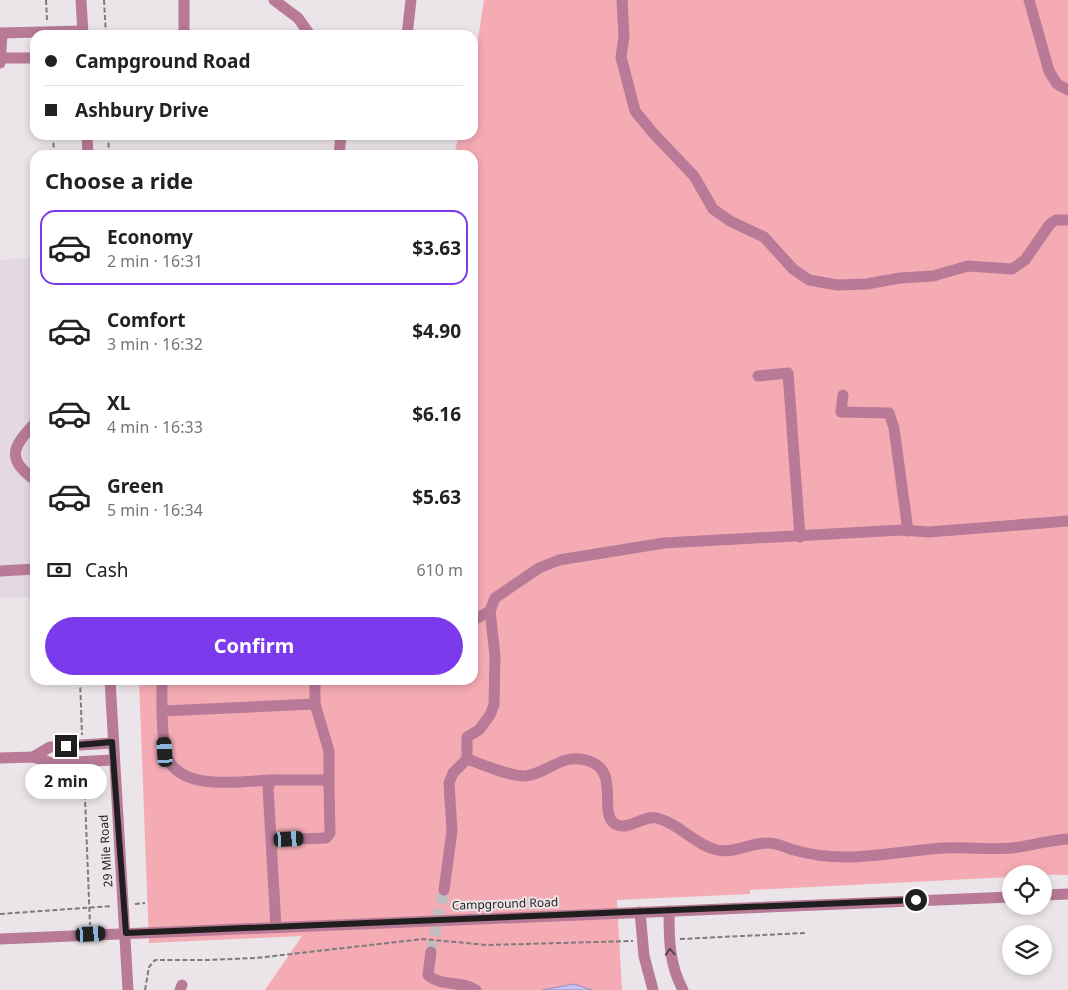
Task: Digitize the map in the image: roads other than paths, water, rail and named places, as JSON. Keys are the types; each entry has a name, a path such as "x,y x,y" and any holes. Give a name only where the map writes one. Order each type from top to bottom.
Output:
{"street":[{"path":"81,0 83,30"},
{"path":"184,0 184,30"},
{"path":"274,0 298,18 306,30"},
{"path":"408,30 411,0"},
{"path":"622,0 624,36 621,57 635,110 653,133 694,176 713,209 730,221 764,237 787,262 809,280 837,285 867,284 900,278 933,276 968,266 1012,269 1025,260 1050,224 1056,220 1068,220"},
{"path":"1029,0 1044,60 1056,84 1068,90"},
{"path":"30,33 1,33 0,60 30,58"},
{"path":"758,376 788,373 800,537"},
{"path":"843,395 841,412 889,413 894,428 908,531"},
{"path":"30,430 15,449 14,455 16,463 30,476"},
{"path":"444,890 452,832 449,783 453,773 467,759 466,737 479,730 490,715 494,705 495,656 490,610 494,598 539,568 559,560 664,543 908,531 929,532 1068,520"},
{"path":"0,571 30,569"},
{"path":"478,617 490,610"},
{"name":"29 Mile Road","path":"110,685 128,990"},
{"path":"162,685 165,752 172,768 185,777 203,782 324,780 329,784"},
{"path":"271,840 326,838 330,833 328,744 315,704 314,685"},
{"path":"163,711 315,704"},
{"path":"33,756 50,747 112,742"},
{"path":"0,758 33,756 52,763 114,760"},
{"path":"467,759 520,776 533,774 566,759 588,761 600,767 605,773 609,813 612,821 624,826 646,818 657,818 679,828 707,847 719,851 730,851 766,843 806,853 853,857 946,848 1014,848 1068,839"},
{"path":"272,780 268,786 276,927"},
{"path":"1052,895 1068,894"},
{"name":"Campground Road","path":"0,939 1002,897"},
{"path":"669,911 670,958 682,988 669,990"},
{"path":"640,912 644,956 653,990"},
{"path":"431,952 428,974 433,979 468,985 476,990"}],"tunnel":[{"path":"431,952 444,890"}]}
